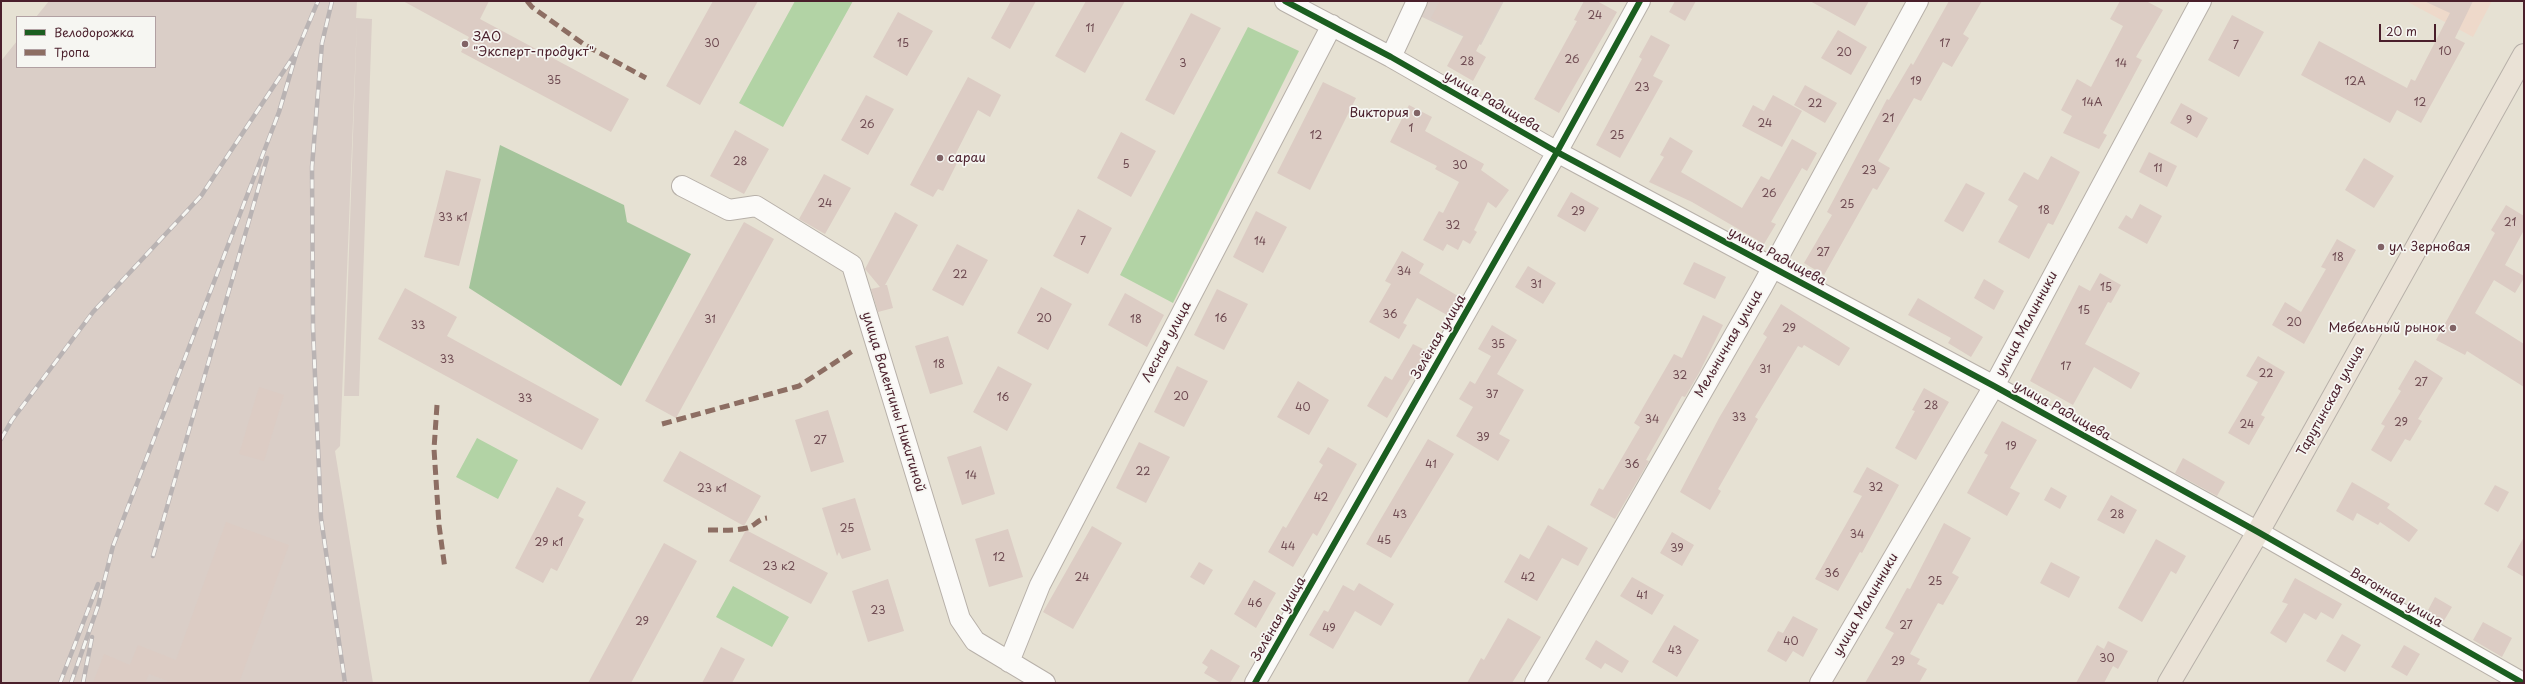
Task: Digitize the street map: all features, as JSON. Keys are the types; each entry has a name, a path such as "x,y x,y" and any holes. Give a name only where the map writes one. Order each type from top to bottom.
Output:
{"main road":[{"name":"Тарутинская улица","path":"2170,683 2258,532 2524,55"}],"street":[{"name":"улица Радищева","path":"1285,1 1391,57 1557,152 1994,386 2258,532"},
{"path":"1391,57 1417,1"},
{"name":"Зелёная улица","path":"1255,683 1557,152 1640,1"},
{"name":"Мельничная улица","path":"1535,683 1772,267 1918,1"},
{"name":"улица Малинники","path":"1820,683 1994,386 2201,1"},
{"name":"Лесная улица","path":"1009,662 1040,585 1332,25"},
{"name":"улица Валентины Никитиной","path":"682,186 729,210 756,206 852,265 960,619 975,641 1045,683"},
{"name":"Вагонная улица","path":"2258,532 2523,683"}],"shaded area":[{"path":"49,1 357,1 356,18 372,19 359,396 344,396 357,20 340,446 335,451 373,683 1,683 1,61 16,42 16,68 156,68 156,16 37,16"},
{"path":"1425,1 1504,1 1481,45 1418,15"},
{"path":"2406,1 2492,1 2473,37"}],"green space":[{"path":"795,1 853,1 783,127 739,103"},
{"path":"1248,27 1299,51 1173,303 1120,275"},
{"path":"500,145 624,205 627,222 691,254 621,386 469,288"},
{"path":"477,438 518,460 498,499 456,477"},
{"path":"733,586 789,617 772,647 716,617"}],"building":[{"path":"403,1 489,1 480,19 629,99 611,132 461,52 469,37"},
{"path":"713,1 758,1 700,105 666,86"},
{"path":"1011,1 1036,1 1010,49 991,38"},
{"path":"1086,1 1125,1 1085,73 1055,56"},
{"path":"1440,1 1502,1 1476,51 1486,57 1473,81 1447,66 1464,35 1431,18"},
{"path":"1584,1 1597,1 1617,12 1559,113 1534,99 1577,21 1574,20"},
{"path":"1675,1 1696,1 1685,21 1669,12"},
{"path":"1810,1 1869,1 1855,26"},
{"path":"1949,1 1982,1 1963,34 1969,38 1952,67 1943,62 1921,101 1914,98 1878,161 1890,168 1877,190 1873,188 1824,275 1804,263 1832,215 1827,212 1887,99 1889,100 1911,63 1913,65"},
{"path":"2120,1 2146,1 2163,10 2136,57 2142,60 2103,133 2107,135 2099,149 2063,133 2072,116 2061,110 2077,79 2091,87 2123,26 2110,19"},
{"path":"2424,1 2473,1 2455,38 2465,43 2421,123 2397,110 2390,123 2301,75 2319,41 2407,88 2411,79 2415,81 2450,13"},
{"path":"898,12 933,31 907,76 873,57"},
{"path":"1191,13 1221,28 1174,115 1145,100"},
{"path":"2232,15 2264,32 2239,77 2208,60"},
{"path":"1838,30 1867,47 1851,75 1821,58"},
{"path":"1651,35 1670,45 1653,76 1663,81 1620,158 1596,145 1642,59 1639,57"},
{"path":"968,77 1001,95 990,117 978,110 954,157 959,159 943,191 938,189 933,197 910,185"},
{"path":"1323,82 1356,98 1310,190 1277,173"},
{"path":"1805,85 1837,103 1825,123 1794,105"},
{"path":"866,95 894,109 868,155 841,140"},
{"path":"1773,95 1802,111 1782,147 1742,126 1753,105 1764,111"},
{"path":"2181,103 2208,118 2197,138 2170,123"},
{"path":"1409,105 1432,117 1425,131 1484,164 1481,170 1509,190 1496,208 1488,202 1474,230 1477,232 1470,244 1463,240 1458,250 1447,244 1443,251 1423,240 1439,211 1443,213 1459,182 1435,169 1437,166 1390,142"},
{"path":"735,130 769,149 744,194 710,176"},
{"path":"1121,132 1156,151 1131,197 1097,178"},
{"path":"1670,137 1693,151 1681,172 1742,208 1761,176 1769,180 1792,139 1817,153 1807,171 1802,168 1771,222 1776,224 1764,244 1692,202 1649,182 1664,157 1660,155"},
{"path":"2149,152 2177,166 2167,187 2139,172"},
{"path":"2051,156 2080,172 2053,225 2048,223 2029,259 1998,242 2018,206 2008,200 2024,172 2038,180"},
{"path":"2364,158 2394,176 2374,208 2345,190"},
{"path":"446,170 481,179 459,266 424,257"},
{"path":"824,174 851,188 825,234 799,219"},
{"path":"1966,183 1985,193 1963,232 1944,221"},
{"path":"1571,192 1599,208 1585,232 1557,216"},
{"path":"2140,204 2162,216 2147,244 2118,228 2126,215 2132,219"},
{"path":"2506,205 2524,216 2524,230 2505,265 2524,276 2524,278 2515,293 2494,280 2475,313 2524,344 2524,387 2467,351 2465,355 2436,340 2495,233 2491,230"},
{"path":"1078,209 1112,228 1088,274 1053,256"},
{"path":"1256,211 1287,227 1263,273 1233,257"},
{"path":"895,212 918,225 885,285 887,285 893,308 878,312 871,289 880,287 865,269"},
{"path":"744,222 774,239 676,418 645,401"},
{"path":"2337,239 2356,250 2304,344 2272,325 2285,302 2301,312 2326,269 2321,267"},
{"path":"957,244 988,260 963,306 932,290"},
{"path":"1402,251 1424,264 1419,273 1458,296 1447,315 1417,298 1403,323 1407,325 1399,339 1369,322 1391,284 1385,281"},
{"path":"1694,262 1726,277 1715,299 1683,284"},
{"path":"1528,266 1556,283 1543,304 1515,287"},
{"path":"2100,273 2121,285 2111,303 2108,302 2085,344 2140,373 2131,389 2094,367 2073,405 2030,381 2079,285 2090,291"},
{"path":"1984,279 2004,291 1994,310 1974,298"},
{"path":"1041,287 1072,304 1048,350 1017,333"},
{"path":"405,288 457,317 447,336 599,419 582,450 378,339"},
{"path":"1217,289 1248,304 1224,350 1194,335"},
{"path":"1125,293 1164,315 1147,347 1108,325"},
{"path":"1918,298 1983,337 1971,357 1948,343 1951,338 1908,315"},
{"path":"1781,304 1850,348 1839,366 1804,345 1802,348 1798,346 1755,417 1758,419 1718,489 1721,491 1710,510 1680,492 1719,418 1767,337 1763,334"},
{"path":"1703,315 1723,325 1699,373 1685,397 1682,396 1646,460 1649,461 1615,519 1590,505 1599,488 1603,490 1640,427 1634,423 1674,354 1682,358"},
{"path":"1492,325 1517,340 1497,374 1524,390 1499,434 1510,440 1498,461 1456,436 1473,407 1459,399 1470,381 1475,384 1491,356 1478,349"},
{"path":"948,336 963,384 930,394 915,346"},
{"path":"1413,344 1427,351 1387,418 1367,406 1385,376 1392,380"},
{"path":"2258,356 2285,372 2261,415 2265,417 2249,445 2228,433 2258,382 2246,376"},
{"path":"2415,360 2443,378 2418,419 2422,421 2410,441 2405,439 2391,462 2371,450 2385,426 2381,424 2401,391 2398,389"},
{"path":"998,366 1032,384 1007,431 973,412"},
{"path":"1177,366 1208,381 1184,427 1154,412"},
{"path":"1298,381 1329,400 1309,435 1277,417"},
{"path":"259,387 284,395 264,461 239,454"},
{"path":"1924,388 1949,402 1916,460 1895,448 1915,411 1912,410"},
{"path":"828,410 844,462 811,472 795,420"},
{"path":"2002,421 2037,440 2010,488 2020,493 2007,516 1967,493 1988,455 1984,453"},
{"path":"1428,439 1454,454 1391,558 1366,544"},
{"path":"1139,442 1170,457 1146,503 1116,488"},
{"path":"981,446 995,494 962,505 947,457"},
{"path":"1328,447 1357,464 1317,536 1313,533 1293,567 1268,552 1283,526 1286,528 1323,465 1319,462"},
{"path":"680,451 761,496 744,526 663,481"},
{"path":"2183,458 2225,482 2217,496 2175,473"},
{"path":"1867,467 1899,485 1862,553 1860,552 1838,591 1815,579 1862,496 1853,492"},
{"path":"2352,482 2390,504 2387,508 2418,530 2409,542 2380,522 2378,525 2357,513 2353,521 2336,511"},
{"path":"2495,485 2509,492 2498,512 2484,504"},
{"path":"557,487 586,502 578,516 584,519 557,571 551,568 543,583 515,568"},
{"path":"2051,487 2067,496 2060,509 2044,500"},
{"path":"2111,495 2137,510 2124,534 2097,520"},
{"path":"855,498 871,550 842,559 839,552 837,556 822,508"},
{"path":"226,522 289,545 239,683 173,683 149,674 145,683 93,683 104,654 130,665 138,645 176,660"},
{"path":"1944,523 1971,538 1952,573 1959,577 1943,605 1938,603 1910,654 1920,659 1917,664 1927,669 1919,683 1865,683 1894,633 1885,628 1907,588 1910,589"},
{"path":"1548,525 1588,548 1578,566 1562,558 1537,601 1504,582 1520,554 1529,559"},
{"path":"1092,526 1122,543 1073,629 1043,612"},
{"path":"1008,529 1023,577 989,587 975,539"},
{"path":"746,530 828,573 811,604 729,561"},
{"path":"1672,532 1694,545 1682,566 1660,553"},
{"path":"2524,537 2524,577 2507,567"},
{"path":"2156,539 2186,556 2176,574 2171,571 2142,622 2118,608"},
{"path":"664,543 697,561 631,683 588,683"},
{"path":"1199,562 1213,570 1204,585 1190,577"},
{"path":"2051,562 2080,577 2069,598 2040,583"},
{"path":"1632,577 1664,595 1652,615 1620,596"},
{"path":"2295,578 2342,604 2333,619 2321,612 2316,620 2304,613 2286,643 2270,633 2288,604 2282,602"},
{"path":"888,579 904,631 868,642 852,591"},
{"path":"1254,580 1276,593 1256,628 1234,614"},
{"path":"1359,583 1394,604 1381,626 1355,611 1333,649 1309,635 1324,610 1328,612 1343,585 1354,591"},
{"path":"2435,597 2452,607 2442,624 2426,614"},
{"path":"1793,616 1818,629 1803,657 1793,651 1786,662 1767,651 1778,631 1783,633"},
{"path":"1508,618 1541,637 1512,683 1467,683 1481,658 1484,660"},
{"path":"2483,622 2512,638 2502,657 2473,640"},
{"path":"1674,625 1699,640 1677,677 1652,662"},
{"path":"2342,634 2361,645 2345,672 2326,661"},
{"path":"1596,640 1629,661 1622,673 1605,663 1601,669 1585,659"},
{"path":"2108,641 2128,651 2118,669 2113,666 2104,683 2076,683 2097,645 2104,649"},
{"path":"2404,645 2420,654 2407,676 2391,667"},
{"path":"721,647 745,659 732,683 702,683"},
{"path":"1211,649 1240,666 1230,683 1221,683 1204,673 1208,667 1202,663"}],"railway":[{"path":"1,439 12,420 93,312 201,196 297,51 318,1"},
{"path":"332,1 322,43 312,167 313,328 321,518 345,683"},
{"path":"71,683 98,606 113,546 279,112 297,51"},
{"path":"153,556 267,158"},
{"path":"60,683 98,584"},
{"path":"83,683 92,637"}],"marked path":[{"path":"527,1 532,7 585,45 646,78"},
{"path":"662,424 799,386 854,350"},
{"path":"437,405 434,449 439,525 445,569"},
{"path":"708,530 732,530 747,528 767,518"}],"cycle path":[{"path":"1285,1 1391,57 1557,152 1994,386 2258,532 2523,683"},
{"path":"1255,683 1557,152 1640,1"}],"place":[{"name":"ЗАО \"Эксперт-продукт\"","path":"465,44"},
{"name":"Виктория","path":"1417,113"},
{"name":"сараи","path":"940,158"},
{"name":"ул. Зерновая","path":"2381,247"},
{"name":"Мебельный рынок","path":"2453,328"}]}
